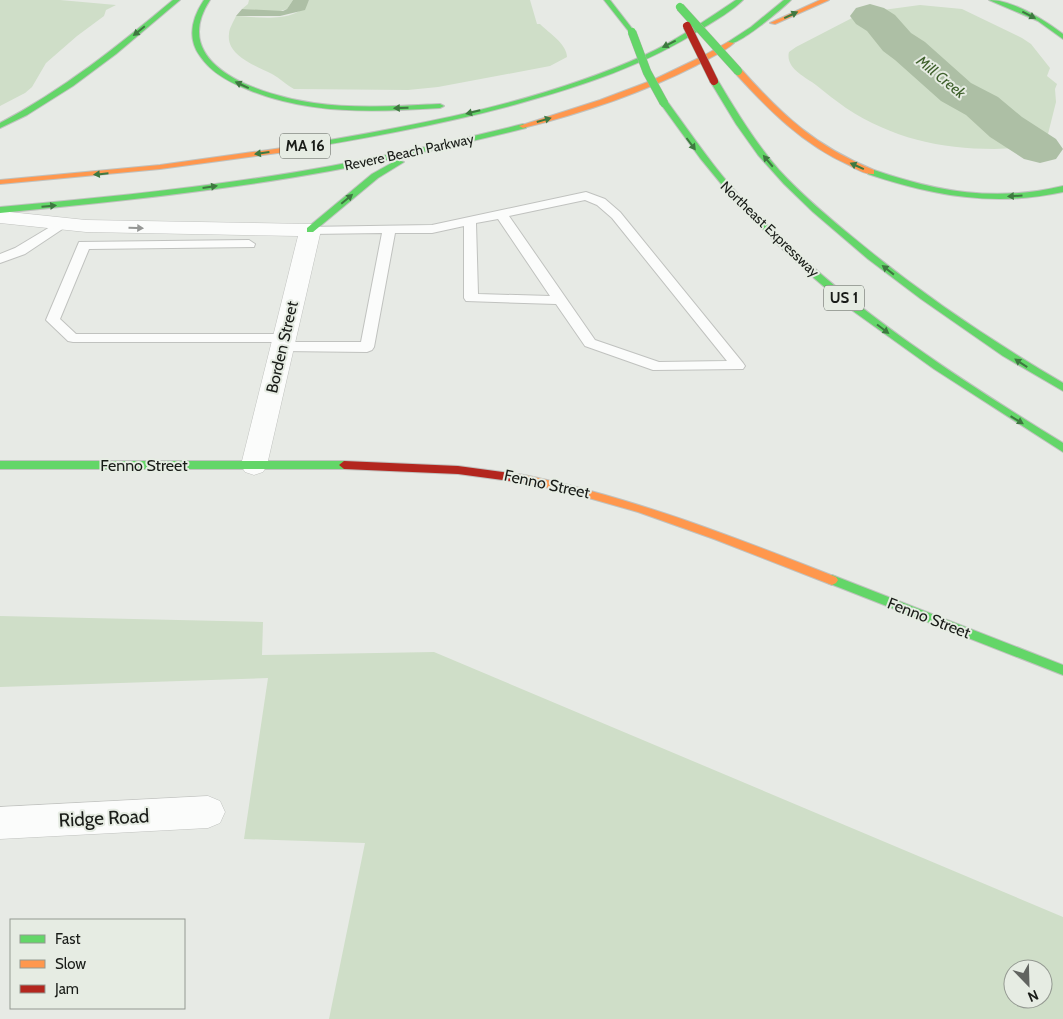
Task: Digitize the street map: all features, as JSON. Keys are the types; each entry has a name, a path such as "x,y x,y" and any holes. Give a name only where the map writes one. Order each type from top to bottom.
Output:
{"main road":[{"path":"0,126 31,112 59,95 176,0"},
{"path":"207,0 198,14 194,28 195,40 200,52 209,64 222,75 240,85 286,101 323,106 373,109 450,104"},
{"path":"607,0 632,32"},
{"name":"Revere Beach Parkway","path":"0,182 178,165 356,138 486,109 534,96 604,73 677,40 715,18 740,0"},
{"name":"Revere Beach Parkway","path":"0,210 226,185 338,167 429,149 513,129 616,97 680,70 730,43 788,0"},
{"path":"730,43 826,0"},
{"path":"992,0 1040,20 1063,37"},
{"path":"679,4 762,99 797,131 836,155 889,178 942,192 1001,197 1029,195 1063,189"},
{"path":"679,4 694,43 714,81 744,130 771,165 830,222 869,256 944,312 1063,388"},
{"name":"Northeast Expressway","path":"626,6 632,32 647,72 664,103 694,148 725,185 770,232 834,290 944,373 1063,448"},
{"path":"467,102 522,92 604,73"},
{"path":"310,230 375,176 429,149"},
{"name":"Fenno Street","path":"0,465 379,465 458,470 528,479 595,494 682,522 1063,670"}],"street":[{"path":"0,217 172,237 310,230"},
{"name":"Borden Street","path":"254,465 310,230"},
{"name":"Ridge Road","path":"0,823 208,812"}],"lane":[{"path":"310,230 432,229 501,214 586,196 601,202 616,215 738,366 658,368 590,343 501,214"},
{"path":"470,221 471,298 560,300"},
{"path":"0,259 20,252 60,225"},
{"path":"249,244 172,237 84,246 53,320 73,338 283,342 367,347 389,229"}],"shaded area":[{"path":"0,0 60,0 116,5 106,10 104,16 46,63 32,87 25,93 0,106"},
{"path":"249,0 293,0 287,9 277,12 242,9 248,4"},
{"path":"293,0 309,0 305,10 280,16 236,16 242,9 283,11 287,9"},
{"path":"309,0 530,0 537,24 540,24 561,43 567,57 550,66 438,87 408,90 294,89 275,76 251,64 232,48 229,42 229,32 236,16 266,18 287,16 304,8"},
{"path":"920,5 962,9 1031,44 1050,68 1047,76 1057,84 1055,89 1056,102 1046,142 1021,148 994,149 955,147 917,140 881,127 846,108 797,72 790,63 789,52 852,18 868,12"},
{"path":"0,616 263,622 262,655 434,652 1063,917 1063,1019 329,1019 365,843 244,839 268,678 0,687"}],"waterway":[{"name":"Mill Creek","path":"870,16 881,23 897,42 910,51 956,92 982,106 1006,127 1040,149"}],"traffic: fast":[{"path":"0,126 48,99 92,69 177,0"},
{"path":"207,0 197,19 195,33 198,46 209,64 225,76 242,85 290,101 339,108 440,106"},
{"path":"607,0 632,32"},
{"path":"282,150 459,116 579,83 625,66 670,45 740,0"},
{"path":"730,43 753,28 788,0"},
{"path":"992,0 1040,20 1063,37"},
{"path":"680,7 738,71"},
{"path":"632,32 647,72 664,103"},
{"path":"714,81 726,103 761,153 787,183 816,210 871,257 924,297 1006,353 1063,388"},
{"path":"664,103 703,157 746,208 781,244 818,277 856,309 937,367 1063,448"},
{"path":"0,210 198,189 329,169 459,142 523,126"},
{"path":"310,230 375,176 400,162"},
{"path":"871,172 917,186 966,196 1015,197 1063,189"},
{"path":"0,465 344,465"},
{"path":"832,580 1063,670"}],"traffic: slow":[{"path":"773,23 826,0"},
{"path":"523,126 576,111 656,82 730,43"},
{"path":"738,71 767,104 799,132 833,155 871,172"},
{"path":"0,182 160,167 282,150"},
{"path":"524,479 564,487 642,509 832,580"}],"traffic: jam":[{"path":"687,26 714,81"},
{"path":"344,465 458,470 524,479"}]}
